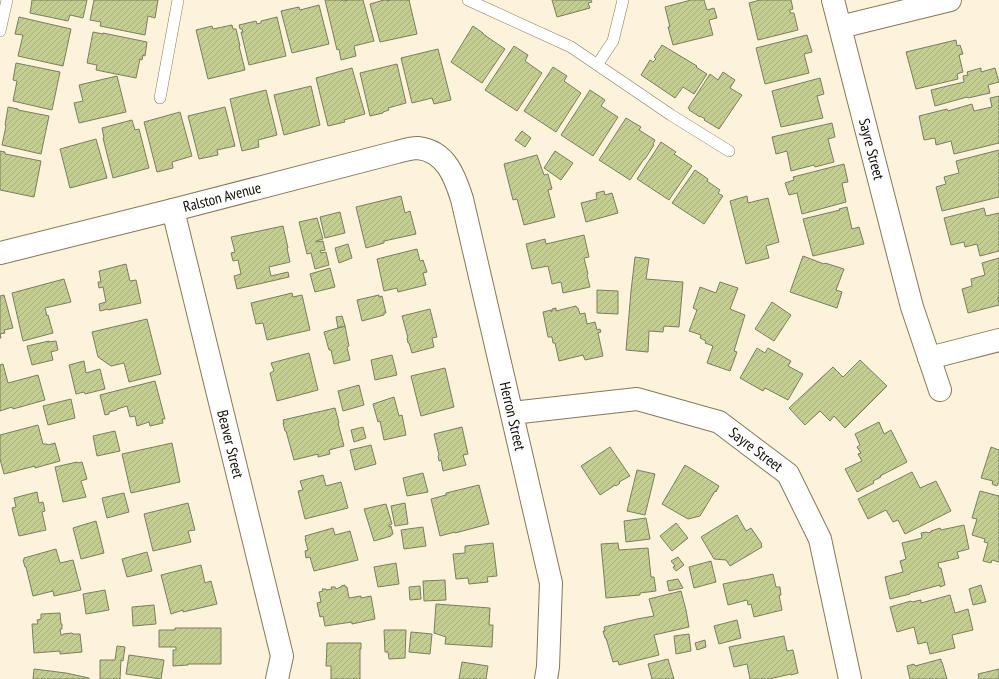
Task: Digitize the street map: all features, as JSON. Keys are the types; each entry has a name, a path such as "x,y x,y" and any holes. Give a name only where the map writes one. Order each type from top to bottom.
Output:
{"street":[{"name":"Sayre Street","path":"833,0 912,307 940,390"},
{"path":"840,27 950,0"},
{"name":"Ralston Avenue","path":"0,253 409,149 419,148 426,150 442,159"},
{"name":"Herron Street","path":"442,159 453,174 462,199 551,583 548,668 546,679"},
{"name":"Beaver Street","path":"173,210 282,656 277,679"},
{"path":"929,358 999,340"},
{"name":"Sayre Street","path":"512,413 637,399 720,422 788,474 820,539 850,679"}],"lane":[{"path":"0,31 7,0"},
{"path":"160,98 178,0"},
{"path":"468,0 571,47 670,115 729,151"},
{"path":"597,65 613,41 623,0"}],"building":[{"path":"32,0 87,0 83,18 70,15 68,21 30,13"},
{"path":"94,0 158,0 155,18 148,16 145,35 100,26 101,22 90,20"},
{"path":"325,0 363,0 374,41 354,46 356,56 341,60 339,49 337,50"},
{"path":"384,0 409,0 417,34 380,42 370,4"},
{"path":"552,0 591,0 592,2 588,3 590,8 557,17"},
{"path":"691,0 704,0 707,10 714,8 717,18 709,20 713,35 673,45 665,7"},
{"path":"760,0 791,0 793,9 790,10 790,13 794,13 798,30 758,40 749,3"},
{"path":"319,5 329,44 292,53 281,11 299,7 300,10"},
{"path":"19,17 71,29 63,66 18,56 23,35 15,34"},
{"path":"277,17 286,56 249,65 241,32 243,32 239,25 256,21 257,24 261,23 261,21"},
{"path":"232,25 233,29 236,29 245,70 208,79 196,30 212,26 213,29"},
{"path":"473,26 505,49 482,83 451,62"},
{"path":"93,32 147,42 145,56 143,55 142,60 140,59 136,78 96,70 97,65 87,63"},
{"path":"807,35 812,52 804,54 809,73 765,84 756,48"},
{"path":"956,40 957,46 960,45 963,54 959,55 963,72 957,74 958,79 916,89 906,52"},
{"path":"662,45 697,66 696,67 707,74 694,94 683,87 675,98 641,75 650,60 653,62 656,59 654,57"},
{"path":"514,46 528,55 525,61 542,73 517,111 485,90"},
{"path":"438,49 451,100 434,104 432,98 412,103 401,58"},
{"path":"16,63 60,72 52,110 13,101 17,81 13,80"},
{"path":"397,64 406,103 388,108 389,110 383,113 370,116 360,73"},
{"path":"553,67 567,76 564,81 581,93 556,132 524,111"},
{"path":"352,68 365,114 344,120 345,122 328,126 316,78"},
{"path":"981,68 981,72 995,68 999,82 988,85 990,93 967,97 935,106 931,90 964,82 963,76 968,75 967,72"},
{"path":"723,72 735,80 730,88 742,95 719,129 688,108 710,74 718,80"},
{"path":"117,76 126,112 79,123 74,103 83,101 79,85"},
{"path":"820,78 824,94 817,96 823,118 781,127 772,91"},
{"path":"311,86 320,125 284,135 274,95"},
{"path":"266,90 277,135 258,140 259,147 242,151 230,99"},
{"path":"590,90 605,100 601,106 618,117 593,156 561,135"},
{"path":"999,96 999,143 954,154 951,141 936,145 935,138 924,140 919,116 947,109 948,111 972,104 974,111 992,107 990,98"},
{"path":"8,107 49,116 41,154 2,145"},
{"path":"225,107 235,146 217,150 218,155 199,159 188,116"},
{"path":"180,112 192,156 172,162 173,168 157,172 144,122"},
{"path":"626,118 641,127 639,130 655,140 654,145 630,180 599,160"},
{"path":"132,120 135,130 139,129 149,168 113,178 102,128"},
{"path":"832,123 835,137 828,139 834,162 791,171 787,151 776,154 772,137"},
{"path":"522,131 531,138 525,147 515,140"},
{"path":"96,139 107,178 70,188 60,149"},
{"path":"661,142 676,152 674,154 692,166 669,200 637,179"},
{"path":"999,150 999,197 942,211 936,187 946,184 944,177 959,173 956,161"},
{"path":"0,151 5,152 5,154 41,161 34,197 0,190"},
{"path":"555,151 573,163 561,180 544,168"},
{"path":"537,155 544,175 548,174 552,189 548,190 555,217 524,225 517,199 513,200 504,164"},
{"path":"844,164 848,182 842,183 846,202 802,214 797,193 789,195 785,183 794,180 793,177"},
{"path":"695,170 720,190 718,193 723,196 704,224 672,203"},
{"path":"604,191 605,195 612,193 618,213 586,222 581,203 597,199 596,193"},
{"path":"401,196 405,213 410,211 416,234 384,241 384,243 366,248 356,207"},
{"path":"747,196 748,203 768,198 779,242 766,246 769,258 746,264 730,201"},
{"path":"847,207 852,229 859,227 864,244 813,256 803,219"},
{"path":"984,208 986,216 999,213 999,251 980,256 977,244 965,247 964,242 951,245 944,218"},
{"path":"340,212 345,233 325,238 320,217"},
{"path":"317,218 323,239 316,242 323,241 325,250 320,251 321,253 326,252 329,265 315,269 311,253 307,254 299,222"},
{"path":"283,226 290,262 269,267 271,276 288,272 289,277 237,289 234,276 241,274 238,260 233,261 231,253 235,252 231,237"},
{"path":"584,235 589,257 584,258 590,287 563,293 561,282 552,284 548,266 532,269 526,244 545,239 546,244"},
{"path":"348,244 352,258 339,263 335,248"},
{"path":"417,249 420,261 423,260 427,272 423,273 426,285 398,292 397,288 384,291 377,259"},
{"path":"803,256 824,264 825,263 844,269 836,290 842,292 837,308 790,292"},
{"path":"635,257 649,259 646,279 683,282 679,327 664,326 663,332 649,331 648,352 626,350"},
{"path":"999,258 999,305 968,313 962,289 972,286 971,279 985,275 982,263"},
{"path":"126,264 130,281 136,280 141,303 100,311 99,304 106,302 103,287 99,288 98,282 101,282 99,271"},
{"path":"330,268 335,287 315,292 310,274"},
{"path":"64,279 71,302 45,308 53,333 23,341 12,293"},
{"path":"720,282 738,288 730,309 745,315 734,351 737,352 730,371 707,363 713,346 705,343 706,341 700,338 701,335 689,331 697,310 693,308 700,287 716,293"},
{"path":"597,290 618,291 618,314 597,313"},
{"path":"292,293 293,297 302,295 310,330 267,340 263,323 256,324 251,303"},
{"path":"4,295 13,328 4,330 5,333 0,334 0,296"},
{"path":"379,295 379,297 382,296 386,313 384,313 384,315 362,321 357,300"},
{"path":"772,302 791,315 774,341 755,329"},
{"path":"576,306 580,314 585,313 587,324 595,322 597,330 600,329 601,332 598,333 603,356 585,360 583,355 559,361 555,343 553,343 552,337 548,337 543,312 551,310 551,312 552,309 556,308 556,311"},
{"path":"430,309 437,337 432,338 434,347 412,353 408,343 402,316"},
{"path":"342,316 345,326 338,328 336,317"},
{"path":"147,319 161,374 129,382 124,363 111,366 98,357 92,332"},
{"path":"345,326 350,360 334,364 331,350 329,350 324,332"},
{"path":"49,341 48,342 56,341 58,350 51,352 53,360 32,365 27,346"},
{"path":"757,348 765,353 768,348 791,361 788,366 803,374 788,400 765,388 763,391 740,378"},
{"path":"309,353 318,390 277,401 270,373 274,371 271,363"},
{"path":"392,355 397,375 375,380 371,360"},
{"path":"860,360 887,386 845,428 834,416 830,421 820,411 805,425 789,408 833,367 843,377"},
{"path":"84,361 86,373 100,369 105,389 85,394 84,392 76,394 69,365"},
{"path":"3,364 8,383 38,375 45,400 0,411 0,365"},
{"path":"445,368 454,407 421,416 411,376"},
{"path":"155,381 165,419 162,419 163,423 150,426 149,422 137,426 135,416 130,417 127,406 109,412 109,414 105,415 100,395"},
{"path":"359,385 364,405 343,411 338,391"},
{"path":"394,397 399,416 402,415 406,435 384,440 380,421 378,422 373,404"},
{"path":"71,399 75,418 48,425 43,406"},
{"path":"335,408 344,446 329,450 330,454 318,457 318,454 294,460 283,420"},
{"path":"879,422 884,434 891,430 907,462 880,476 881,477 873,481 874,483 857,492 845,469 862,461 858,454 861,453 857,447 860,445 855,434"},
{"path":"38,425 43,444 48,445 55,443 60,461 4,474 0,459 0,435"},
{"path":"363,427 366,438 354,442 351,430"},
{"path":"462,427 468,454 463,455 466,465 443,471 441,460 439,461 434,434"},
{"path":"115,431 120,451 97,456 93,436"},
{"path":"172,443 180,482 131,493 122,454"},
{"path":"371,445 376,464 355,470 350,450"},
{"path":"610,447 630,476 600,495 581,466"},
{"path":"991,447 999,450 999,484 998,483 997,486 992,484 993,481 981,478"},
{"path":"82,462 87,479 81,481 86,497 63,502 55,467"},
{"path":"685,465 719,486 700,516 688,519 662,504"},
{"path":"637,470 655,474 645,515 627,511"},
{"path":"912,472 920,488 936,481 951,511 905,534 898,520 893,522 886,510 868,519 858,499"},
{"path":"423,473 428,492 407,496 403,478"},
{"path":"323,475 326,486 341,482 348,508 305,519 298,491 303,490 300,481"},
{"path":"479,485 489,524 440,536 431,499 446,495 446,493"},
{"path":"980,491 999,496 999,562 992,560 991,563 983,561 988,543 984,542 985,539 972,535 977,519 972,518"},
{"path":"37,492 39,503 43,502 45,511 42,512 46,530 19,536 12,508 16,507 14,498"},
{"path":"124,493 129,512 107,518 102,498"},
{"path":"188,503 195,530 188,531 191,542 153,551 144,514"},
{"path":"405,503 408,524 395,526 391,506"},
{"path":"386,504 392,524 389,525 389,527 391,526 393,534 374,541 364,509"},
{"path":"737,515 746,531 751,528 762,544 762,547 730,566 726,560 714,559 701,537"},
{"path":"646,518 650,539 626,542 624,521"},
{"path":"96,521 104,553 81,559 73,528"},
{"path":"676,523 688,538 672,551 660,536"},
{"path":"964,525 969,549 957,552 959,558 938,563 939,568 941,568 945,585 940,587 940,585 890,599 885,577 903,572 900,561 906,559 902,543 922,538 921,533 928,533 940,528 941,530"},
{"path":"423,527 426,546 404,549 401,530"},
{"path":"333,528 335,535 350,531 358,560 314,571 310,557 306,558 305,551 308,550 305,536"},
{"path":"493,543 497,576 487,577 488,582 469,584 468,578 456,579 453,554 465,553 465,546"},
{"path":"618,543 619,550 648,548 651,577 654,577 656,591 640,593 640,595 606,598 601,544"},
{"path":"56,549 60,563 73,560 81,590 54,596 53,591 33,596 23,560 24,558"},
{"path":"147,552 152,571 127,577 122,559"},
{"path":"678,557 684,565 676,571 673,567 675,566 671,561"},
{"path":"711,561 716,582 694,588 689,567"},
{"path":"396,563 399,584 378,587 374,567"},
{"path":"201,565 205,583 211,581 217,604 183,612 183,610 171,614 161,575"},
{"path":"773,574 776,587 780,587 781,595 779,595 782,610 754,617 751,604 748,605 747,600 728,605 723,584"},
{"path":"678,579 683,588 669,591 667,581"},
{"path":"445,580 446,600 424,601 423,581"},
{"path":"345,585 345,587 347,587 349,598 371,596 375,619 352,624 352,622 325,626 323,616 320,617 317,603 321,602 319,592 323,591 322,589 326,590 332,589 331,587 335,587 336,589"},
{"path":"981,585 986,602 973,605 969,589"},
{"path":"420,586 421,599 410,600 409,587"},
{"path":"105,590 109,610 86,614 83,594"},
{"path":"681,591 689,627 654,635 659,655 619,665 618,661 613,662 603,631 605,631 604,627 654,616 649,599"},
{"path":"950,595 955,613 968,609 973,630 952,635 955,648 930,654 927,642 918,644 914,627 897,632 890,607 911,601 921,600 921,603"},
{"path":"436,604 490,608 489,625 493,625 492,647 445,644 446,637 434,633"},
{"path":"154,605 156,624 133,626 132,607"},
{"path":"60,613 62,624 62,629 60,629 61,635 72,633 80,634 82,652 60,654 60,651 34,653 32,624 38,624 37,620 41,619 41,614"},
{"path":"737,620 741,638 719,644 714,626"},
{"path":"175,628 221,628 221,664 188,664 173,666 173,650 176,650 176,647 159,647 159,630 175,630"},
{"path":"384,630 406,630 405,658 389,659 388,652 385,652"},
{"path":"411,632 432,634 430,654 409,652"},
{"path":"689,634 691,651 676,654 674,636"},
{"path":"784,636 787,651 793,650 798,673 769,679 750,679 747,664 734,667 729,647"},
{"path":"705,640 706,647 697,650 695,643"},
{"path":"327,643 361,643 360,679 331,679 331,666 326,666"},
{"path":"117,646 125,647 123,661 121,660 120,679 100,679 100,660 115,660"},
{"path":"129,655 164,660 161,679 126,674"},
{"path":"668,659 674,679 652,679 648,664"},
{"path":"941,659 947,679 910,679 907,666 914,664 915,666"},
{"path":"462,662 488,666 486,679 459,679"},
{"path":"34,669 66,673 89,679 33,679"},
{"path":"999,669 999,679 979,679 978,674"}]}
